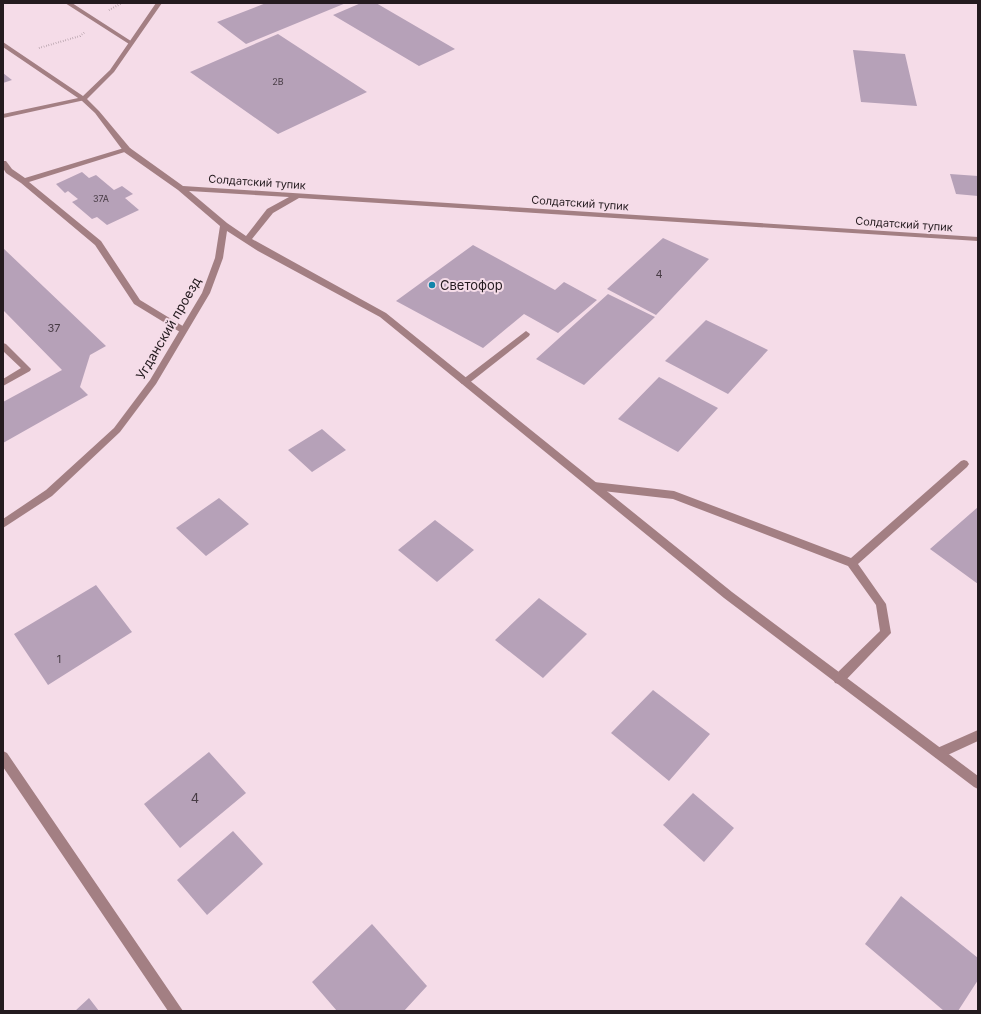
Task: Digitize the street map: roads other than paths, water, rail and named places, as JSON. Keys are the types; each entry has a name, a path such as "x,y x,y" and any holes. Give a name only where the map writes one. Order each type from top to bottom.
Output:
{"street":[{"path":"68,3 131,43"},
{"path":"3,116 83,99 112,71 159,3"},
{"path":"3,44 83,99 102,118 127,150 181,188 224,225 247,240 383,315 728,596 978,783"},
{"path":"24,181 127,150"},
{"path":"3,163 9,171 24,181 98,243 137,302 183,330"},
{"name":"Солдатский тупик","path":"181,188 978,239"},
{"path":"247,240 270,211 297,196"},
{"name":"Угданский проезд","path":"3,524 49,493 117,430 153,382 206,293 219,258 224,225"},
{"path":"465,382 526,334"},
{"path":"3,346 27,369 3,383"},
{"path":"852,563 964,464"},
{"path":"594,486 674,496 852,563 881,604 886,633 839,679"},
{"path":"939,753 978,735"},
{"path":"3,757 176,1011"}],"place":[{"name":"Светофор","path":"432,285"}]}
